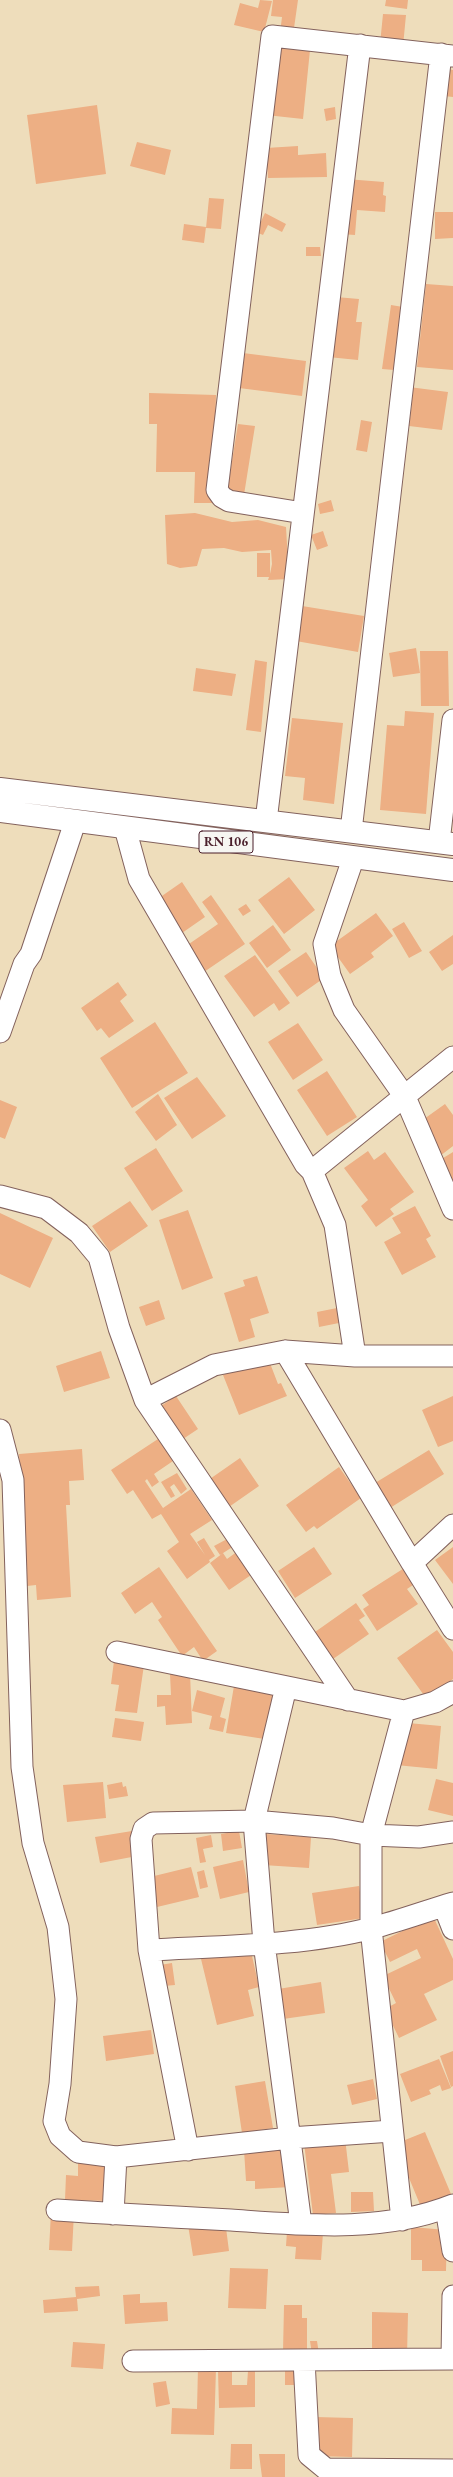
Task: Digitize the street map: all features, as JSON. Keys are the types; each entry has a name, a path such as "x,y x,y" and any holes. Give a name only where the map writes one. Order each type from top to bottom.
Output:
{"main road":[{"name":"RN 106","path":"0,789 446,843"},
{"name":"RN 106","path":"0,811 353,859 453,870"}],"street":[{"path":"303,513 229,501 222,498 217,490 272,36 447,55 351,831"},
{"path":"266,821 360,45"},
{"path":"446,843 453,720"},
{"path":"0,1032 24,964 31,954 75,822"},
{"path":"125,828 139,879 305,1164 312,1172 335,1225 355,1356"},
{"path":"353,859 324,944 330,976 344,1010 405,1097 453,1209"},
{"path":"312,1172 453,1057"},
{"path":"0,1196 46,1208 79,1233 99,1257 119,1328 145,1400 348,1700"},
{"path":"285,1351 453,1629"},
{"path":"145,1400 214,1365 285,1351 355,1356 453,1356"},
{"path":"0,1430 13,1480 22,1767 33,1843 58,1927 66,1999 60,2084 54,2121 60,2136 78,2152 116,2157 290,2138 392,2131"},
{"path":"412,1563 453,1525"},
{"path":"118,1652 404,1711 435,1702 453,1692"},
{"path":"286,1687 254,1821 264,1943 301,2224"},
{"path":"402,2220 371,1928 371,1835 404,1711"},
{"path":"188,2150 149,1950 141,1839 144,1829 153,1823 254,1821 333,1828 371,1835 419,1837 453,1832"},
{"path":"149,1950 264,1943 371,1928 448,1904 453,1929"},
{"path":"113,2214 116,2157"},
{"path":"57,2210 301,2224 379,2223 427,2215 450,2206 453,2251"},
{"path":"133,2361 452,2359 453,2296"},
{"path":"304,2360 309,2455 324,2472 344,2470 453,2470"}],"building":[{"path":"260,0 272,1 264,32 234,25 240,3 258,8"},
{"path":"273,0 298,0 293,35 280,33 282,17 271,16"},
{"path":"386,0 408,0 407,9 385,6"},
{"path":"383,14 406,15 403,46 380,44"},
{"path":"273,47 310,50 303,119 266,115"},
{"path":"448,69 453,70 453,97 444,96"},
{"path":"97,105 106,174 36,184 27,115"},
{"path":"335,107 336,119 326,121 324,109"},
{"path":"137,142 171,150 165,175 130,166"},
{"path":"298,146 298,155 326,153 327,177 268,178 266,148"},
{"path":"346,179 384,182 383,195 386,196 385,212 357,210 355,235 341,234"},
{"path":"209,198 224,199 221,229 206,228"},
{"path":"435,212 453,212 453,238 435,239"},
{"path":"265,213 286,224 282,232 268,225 263,235 256,232"},
{"path":"184,224 206,227 204,243 182,240"},
{"path":"306,247 320,247 321,256 306,256"},
{"path":"426,284 453,286 453,370 417,367"},
{"path":"336,297 359,299 356,322 362,322 358,360 328,357"},
{"path":"391,305 403,307 394,370 382,369"},
{"path":"243,353 306,361 302,396 239,388"},
{"path":"409,387 448,392 442,430 409,426 412,403 407,402"},
{"path":"149,393 216,395 213,503 194,503 195,472 156,472 157,424 149,424"},
{"path":"361,420 372,422 367,452 356,450"},
{"path":"238,424 255,426 243,501 226,498"},
{"path":"331,500 334,511 320,514 318,504"},
{"path":"195,513 232,522 258,520 286,527 289,579 268,580 269,577 257,577 257,553 270,553 270,574 272,564 271,550 242,552 224,548 202,549 197,566 180,568 167,564 165,515"},
{"path":"323,531 328,546 317,550 311,535"},
{"path":"302,606 364,616 358,652 296,641"},
{"path":"416,648 420,673 393,677 389,653"},
{"path":"420,651 448,651 449,706 421,706"},
{"path":"255,660 267,662 261,732 246,730"},
{"path":"196,668 236,674 232,696 193,691"},
{"path":"405,711 434,713 426,814 380,810 387,725 404,726"},
{"path":"292,718 343,723 334,804 303,800 305,778 285,776"},
{"path":"289,877 315,910 284,934 258,900"},
{"path":"182,882 205,917 182,933 159,898"},
{"path":"211,895 245,944 204,972 186,946 218,924 202,902"},
{"path":"246,904 251,911 243,916 238,909"},
{"path":"376,913 393,936 371,953 374,957 350,974 330,946"},
{"path":"404,922 422,951 409,958 392,929"},
{"path":"273,925 291,950 267,968 249,943"},
{"path":"453,935 453,964 442,971 429,952"},
{"path":"306,952 324,978 297,997 278,971"},
{"path":"255,955 290,1003 279,1011 274,1003 254,1017 224,976"},
{"path":"118,982 127,995 120,1001 134,1021 109,1038 101,1028 97,1031 81,1008"},
{"path":"155,1022 188,1073 132,1108 100,1058"},
{"path":"298,1023 323,1060 293,1080 268,1042"},
{"path":"327,1071 357,1117 327,1136 297,1090"},
{"path":"197,1077 226,1116 192,1139 164,1098"},
{"path":"158,1094 177,1125 156,1141 135,1112"},
{"path":"0,1100 17,1107 5,1139 0,1137"},
{"path":"445,1104 453,1115 453,1146 440,1156 417,1124"},
{"path":"156,1148 183,1191 152,1211 124,1168"},
{"path":"368,1151 374,1160 385,1152 414,1192 390,1209 394,1214 376,1227 361,1206 368,1200 344,1168"},
{"path":"453,1152 453,1181 440,1160"},
{"path":"130,1201 148,1226 110,1252 92,1226"},
{"path":"415,1206 431,1236 426,1239 436,1257 402,1275 384,1242 401,1233 392,1218"},
{"path":"188,1210 213,1278 182,1290 159,1220"},
{"path":"0,1213 53,1238 30,1288 0,1274"},
{"path":"257,1276 269,1313 250,1319 255,1337 239,1342 224,1293 245,1286 243,1280"},
{"path":"159,1300 165,1319 146,1326 139,1307"},
{"path":"342,1307 344,1322 319,1327 317,1312"},
{"path":"101,1351 110,1378 64,1392 56,1366"},
{"path":"268,1358 278,1384 281,1383 287,1396 239,1415 223,1375"},
{"path":"176,1396 198,1429 183,1439 161,1406"},
{"path":"453,1396 453,1441 438,1447 422,1410"},
{"path":"158,1439 173,1461 154,1474 159,1482 152,1487 147,1479 145,1481 163,1508 191,1489 212,1520 190,1534 205,1555 197,1542 204,1538 215,1556 209,1560 210,1562 187,1579 167,1551 179,1542 161,1514 152,1519 133,1490 127,1494 111,1470"},
{"path":"82,1449 84,1480 69,1481 70,1505 66,1505 71,1597 37,1600 36,1585 27,1586 19,1454"},
{"path":"429,1450 444,1474 390,1508 375,1483"},
{"path":"240,1458 259,1486 226,1509 207,1481"},
{"path":"339,1467 361,1498 317,1529 314,1526 306,1532 286,1505"},
{"path":"177,1473 187,1489 181,1494 174,1484 170,1487 175,1496 171,1498 161,1482"},
{"path":"229,1538 234,1546 220,1555 214,1546"},
{"path":"314,1547 332,1574 295,1598 278,1571"},
{"path":"453,1547 453,1584 435,1560"},
{"path":"238,1551 254,1573 229,1590 210,1563 223,1553 227,1559"},
{"path":"409,1565 419,1581 407,1589 418,1604 377,1631 363,1609 369,1605 362,1595"},
{"path":"159,1567 217,1651 203,1661 194,1647 182,1656 158,1620 162,1617 152,1602 135,1614 121,1593"},
{"path":"356,1603 365,1616 359,1620 369,1634 333,1659 315,1632"},
{"path":"437,1630 453,1652 453,1679 426,1698 397,1658"},
{"path":"114,1661 144,1665 137,1713 115,1711 119,1685 111,1684"},
{"path":"190,1673 192,1723 166,1725 165,1706 157,1707 157,1695 171,1695 170,1674"},
{"path":"234,1686 278,1692 271,1740 226,1733"},
{"path":"197,1690 225,1698 220,1717 226,1719 223,1732 209,1729 212,1716 192,1711"},
{"path":"115,1718 144,1722 141,1741 112,1737"},
{"path":"408,1723 441,1726 437,1769 396,1765"},
{"path":"436,1779 453,1783 453,1816 428,1810"},
{"path":"103,1782 106,1818 67,1822 63,1785"},
{"path":"122,1782 123,1787 126,1786 128,1796 109,1799 107,1785"},
{"path":"132,1831 137,1856 100,1863 95,1837"},
{"path":"239,1831 242,1848 223,1851 221,1834"},
{"path":"265,1834 311,1837 309,1868 263,1865"},
{"path":"211,1835 213,1847 203,1849 206,1862 200,1863 196,1838"},
{"path":"243,1860 249,1892 220,1899 213,1867"},
{"path":"191,1867 199,1897 157,1907 150,1877"},
{"path":"204,1870 208,1887 200,1889 197,1872"},
{"path":"359,1886 364,1918 317,1925 312,1893"},
{"path":"433,1916 453,1959 453,1980 424,1994 437,2020 399,2038 385,2009 396,2003 383,1976 421,1958 417,1949 390,1962 380,1942"},
{"path":"250,1947 259,1987 248,1990 254,2016 217,2025 201,1959"},
{"path":"172,1963 175,1985 164,1986 160,1965"},
{"path":"321,1982 325,2013 276,2020 272,1990"},
{"path":"151,2030 154,2054 106,2061 103,2036"},
{"path":"453,2051 453,2086 451,2087 440,2056"},
{"path":"439,2059 451,2088 442,2091 440,2085 429,2090 431,2094 411,2102 400,2074"},
{"path":"373,2079 377,2099 352,2105 347,2085"},
{"path":"265,2081 273,2128 242,2133 235,2086"},
{"path":"425,2132 451,2194 421,2207 395,2144"},
{"path":"345,2138 349,2172 331,2174 336,2213 313,2215 304,2143"},
{"path":"288,2146 291,2187 255,2189 255,2181 246,2181 244,2150"},
{"path":"78,2163 112,2164 111,2201 65,2200 66,2175 78,2176"},
{"path":"351,2192 373,2192 374,2211 351,2212"},
{"path":"51,2212 74,2213 72,2251 49,2250"},
{"path":"225,2220 229,2251 193,2256 188,2225"},
{"path":"411,2227 447,2230 446,2271 422,2271 422,2260 411,2260"},
{"path":"287,2231 323,2233 321,2260 295,2259 296,2247 286,2246"},
{"path":"230,2268 268,2269 266,2309 228,2308"},
{"path":"99,2286 100,2296 77,2299 78,2311 44,2313 43,2300 76,2297 75,2287"},
{"path":"140,2294 140,2303 167,2302 168,2321 125,2324 123,2295"},
{"path":"284,2305 302,2305 302,2318 307,2318 307,2353 283,2352"},
{"path":"372,2312 408,2313 407,2356 372,2355"},
{"path":"310,2341 317,2341 319,2354 312,2354"},
{"path":"73,2342 105,2344 103,2369 71,2367"},
{"path":"198,2367 216,2368 214,2435 171,2434 172,2408 197,2409"},
{"path":"218,2370 232,2370 232,2385 247,2385 248,2371 255,2371 255,2407 219,2408"},
{"path":"285,2370 296,2370 296,2385 285,2385"},
{"path":"166,2381 170,2404 156,2407 153,2383"},
{"path":"315,2417 353,2418 352,2457 315,2456"},
{"path":"231,2444 252,2444 252,2469 230,2469"},
{"path":"259,2454 285,2454 285,2477 262,2477"}]}
